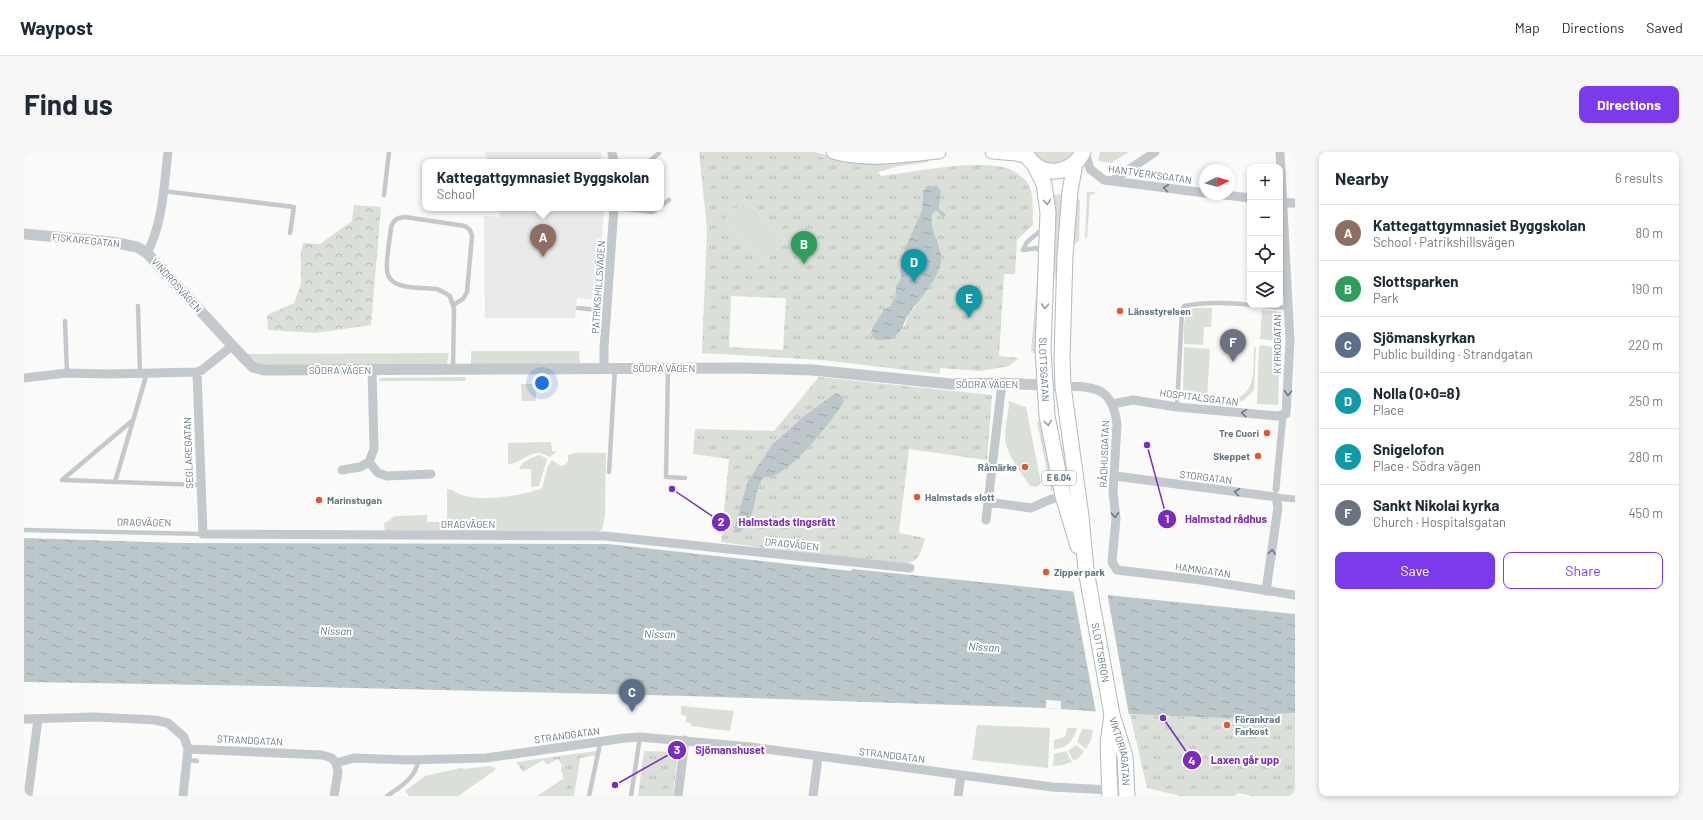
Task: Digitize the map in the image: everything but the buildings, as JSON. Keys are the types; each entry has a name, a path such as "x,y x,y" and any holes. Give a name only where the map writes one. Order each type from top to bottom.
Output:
{"highway":[{"path":"1029,158 1045,170 1055,172 1066,169 1081,156"},
{"name":"SLOTTSGATAN","path":"1081,156 1070,191 1065,255 1062,342 1063,386 1081,516 1086,570 1090,591"},
{"name":"SLOTTSGATAN","path":"1029,158 1046,192 1048,226 1043,350 1044,384 1050,434 1063,496 1086,570"},
{"name":"SLOTTSBRON","path":"1090,591 1112,714"},
{"name":"VIKTORIAGATAN","path":"1112,714 1108,743 1109,770 1120,792"},
{"name":"VIKTORIAGATAN","path":"1112,714 1125,756 1120,792"}],"main road":[{"path":"833,152 844,155 880,158 939,152"},
{"path":"992,152 1016,154 1029,158"}],"street":[{"name":"VINDROSVÄGEN","path":"168,152 156,233 147,253 232,346 253,367 264,370"},
{"path":"1112,181 1155,152"},
{"name":"KYRKOGATAN","path":"1280,152 1281,200"},
{"name":"HANTVERKSGATAN","path":"1081,156 1090,169 1104,180 1199,192"},
{"path":"1235,196 1247,198"},
{"path":"1283,202 1295,203"},
{"name":"PATRIKSHILLSVÄGEN","path":"609,368 607,312 614,211"},
{"name":"KYRKOGATAN","path":"1283,232 1288,308 1293,341 1287,409 1286,414 1283,416"},
{"name":"FISKAREGATAN","path":"24,234 112,242 137,247 147,253"},
{"path":"24,378 67,373 197,372 202,370 232,346"},
{"name":"SÖDRA VÄGEN","path":"264,370 453,368 741,368 812,370 951,384 1002,383 1063,386"},
{"path":"342,470 360,467 369,462 374,449 372,370"},
{"name":"SEGLAREGATAN","path":"197,372 203,534"},
{"path":"986,520 1002,383"},
{"path":"1063,386 1087,387 1100,390 1113,404"},
{"name":"HOSPITALSGATAN","path":"1113,404 1133,400 1176,407 1283,416"},
{"name":"RÅDHUSGATAN","path":"1112,562 1116,518 1113,494 1117,424 1113,404"},
{"path":"1266,591 1278,507 1276,493 1283,416"},
{"path":"369,462 378,473 387,476 431,474"},
{"name":"STORGATAN","path":"1115,476 1276,493 1295,499"},
{"path":"988,502 1031,508 1063,496"},
{"name":"DRAGVÄGEN","path":"203,534 605,536 910,568"},
{"name":"HAMNGATAN","path":"1112,562 1117,570 1126,572 1200,580 1295,595"},
{"path":"24,719 95,717 155,720 168,723 184,737 192,761 183,796"},
{"path":"28,796 38,719"},
{"name":"STRANDGATAN","path":"188,749 322,755 332,758 336,763 354,758 418,760 505,756 640,737 751,747 818,757 1059,787 1120,792"},
{"path":"678,796 685,740"},
{"path":"813,796 818,757"},
{"path":"334,796 338,772 336,763"},
{"path":"958,796 961,775"}],"lane":[{"path":"384,196 389,152"},
{"path":"652,159 659,153"},
{"path":"163,191 294,207 290,233"},
{"path":"664,204 669,200"},
{"path":"643,211 654,211"},
{"path":"452,305 463,299 467,292 472,236 470,230 465,226 405,217 397,218 393,221 391,227 387,270 389,279 394,283 402,285 438,290 450,296 452,305 454,310 453,368"},
{"path":"1047,254 1036,248 1023,250 1030,238 1048,226"},
{"path":"1176,407 1182,310 1184,306 1211,302 1288,308"},
{"path":"115,482 133,420 143,373 138,306"},
{"path":"578,308 607,312"},
{"path":"65,322 67,373"},
{"path":"609,368 609,472"},
{"path":"668,368 666,477 685,478"},
{"path":"133,420 62,480 200,485"},
{"name":"DRAGVÄGEN","path":"24,530 203,534"},
{"path":"631,796 640,737"},
{"path":"589,796 599,749 599,742"},
{"path":"387,796 415,773 418,767 418,760"}],"shaded area":[{"path":"485,152 601,152 602,159 486,159"},
{"path":"499,211 604,211 598,300 577,298 575,318 485,318 484,216 500,217"}],"green space":[{"path":"699,152 807,152 815,156 878,172 881,176 927,169 962,166 979,165 1007,168 1015,172 1030,186 1033,203 1033,225 1017,240 1015,274 1004,274 999,356 1019,358 1009,366 980,371 940,368 940,374 822,360 702,353 707,228","holes":["941,191 939,209 932,214 930,223 940,249 915,307 908,315 905,326 873,337 873,327 884,309 890,306 895,297 896,286 901,278 900,269 905,248 922,210 922,196","745,199 786,241 766,261 725,219","731,296 786,298 783,350 729,347"]},
{"path":"773,152 815,152 843,160 868,164 928,159 928,162 895,167 863,177"},
{"path":"1033,152 1073,152 1063,162 1053,165 1043,162"},
{"path":"1100,152 1129,152 1111,163 1098,161"},
{"path":"1087,192 1095,192 1095,194 1090,195 1087,238 1085,238"},
{"path":"1064,194 1059,279 1055,279 1053,256 1053,195"},
{"path":"1076,197 1080,200 1079,241 1075,244 1072,243"},
{"path":"745,199 786,241 766,261 725,219"},
{"path":"354,205 381,207 371,325 315,333 268,330 267,315 294,303 301,284 301,252 303,243 320,244 352,221"},
{"path":"1039,257 1038,354 1035,354 1031,351"},
{"path":"1194,308 1212,308 1211,327 1204,327 1203,345 1184,344 1185,319"},
{"path":"1262,310 1281,312 1280,341 1260,339"},
{"path":"1261,345 1280,348 1278,405 1257,404 1259,347"},
{"path":"1184,347 1210,349 1207,398 1183,396"},
{"path":"1256,347 1254,390 1244,400 1238,402 1233,398 1241,396 1250,386 1253,371 1254,348"},
{"path":"471,351 579,351 580,363 471,365"},
{"path":"449,353 447,364 271,366 258,363 247,354"},
{"path":"466,377 465,381 378,381 381,378"},
{"path":"819,377 992,395 987,460 909,449 899,533 925,538 920,553 914,560 889,565 721,542 729,459 693,454 695,429 774,431"},
{"path":"521,384 536,384 536,401 522,401"},
{"path":"1008,401 1026,407 1041,483 1037,487 1030,486 1014,463 1008,450 1005,438 1009,406"},
{"path":"1043,421 1055,489 1051,491 1037,422"},
{"path":"551,442 552,451 557,451 550,457 541,453 534,453 512,464 508,464 508,443"},
{"path":"574,453 606,453 605,516 602,530 596,532 385,533 384,523 395,516 427,515 427,522 447,522 447,489 453,490 460,495 496,498 523,494 542,488 548,466 552,460 561,466 565,465 568,461 568,455"},
{"path":"540,455 547,459 539,486 531,487 531,469 519,469 520,466 531,458"},
{"path":"681,706 734,711 730,731 691,726 691,723 686,722 686,716 681,715"},
{"path":"1295,713 1295,796 1252,796 1238,793 1234,796 1181,796 1147,788 1130,714 1266,720 1276,714"},
{"path":"977,725 1050,728 1048,768 972,760"},
{"path":"1067,728 1077,728 1074,737 1063,747 1054,749 1054,740 1062,738 1066,735"},
{"path":"1082,729 1093,730 1091,740 1086,749 1077,742"},
{"path":"1076,745 1084,751 1080,757 1074,761 1068,751"},
{"path":"596,751 597,755 580,758 574,796 537,796 564,778 561,771 562,765 558,759 547,765 543,760 523,772 516,762"},
{"path":"644,751 678,752 673,796 638,796"},
{"path":"1066,751 1072,762 1053,766 1054,754"},
{"path":"489,766 496,768 494,771 458,796 409,796 405,791 425,776 461,768 465,769"}],"water":[{"path":"928,186 937,186 941,191 939,209 932,214 932,227 941,256 939,269 928,289 907,317 900,332 890,339 876,340 871,333 873,327 884,309 890,306 895,297 896,286 901,278 900,269 905,248 922,210 923,191"},
{"path":"836,393 842,396 844,402 838,411 822,432 795,461 775,476 764,477 756,495 752,513 740,532 733,533 748,481 772,445 804,416"},
{"name":"Nissan","path":"24,538 180,543 608,544 851,571 852,569 1295,614 1295,713 1276,714 1267,720 1130,714 1046,708 688,696 273,686 24,682"}],"pier":[{"path":"1073,589 1107,592 1129,715 1096,713"},
{"path":"1046,700 1061,701 1061,709 1046,708"}],"waterway":[{"path":"938,210 944,215"}],"place":[{"name":"Kattegattgymnasiet Byggskolan","path":"543,257"},
{"name":"Slottsparken","path":"804,264"},
{"name":"Nolla (0+0=8)","path":"914,282"},
{"name":"Länsstyrelsen","path":"1120,311"},
{"name":"Snigelofon","path":"969,318"},
{"name":"Sankt Nikolai kyrka","path":"1233,362"},
{"name":"Tre Cuori","path":"1267,433"},
{"name":"Halmstad rådhus","path":"1147,445"},
{"name":"Skeppet","path":"1258,456"},
{"name":"Råmärke","path":"1025,467"},
{"name":"Halmstads tingsrätt","path":"672,489"},
{"name":"Halmstads slott","path":"917,497"},
{"name":"Marinstugan","path":"319,500"},
{"name":"Zipper park","path":"1046,572"},
{"name":"Sjömanskyrkan","path":"632,712"},
{"name":"Laxen går upp","path":"1163,718"},
{"name":"Förankrad Farkost","path":"1227,725"},
{"name":"Sjömanshuset","path":"615,785"}]}
